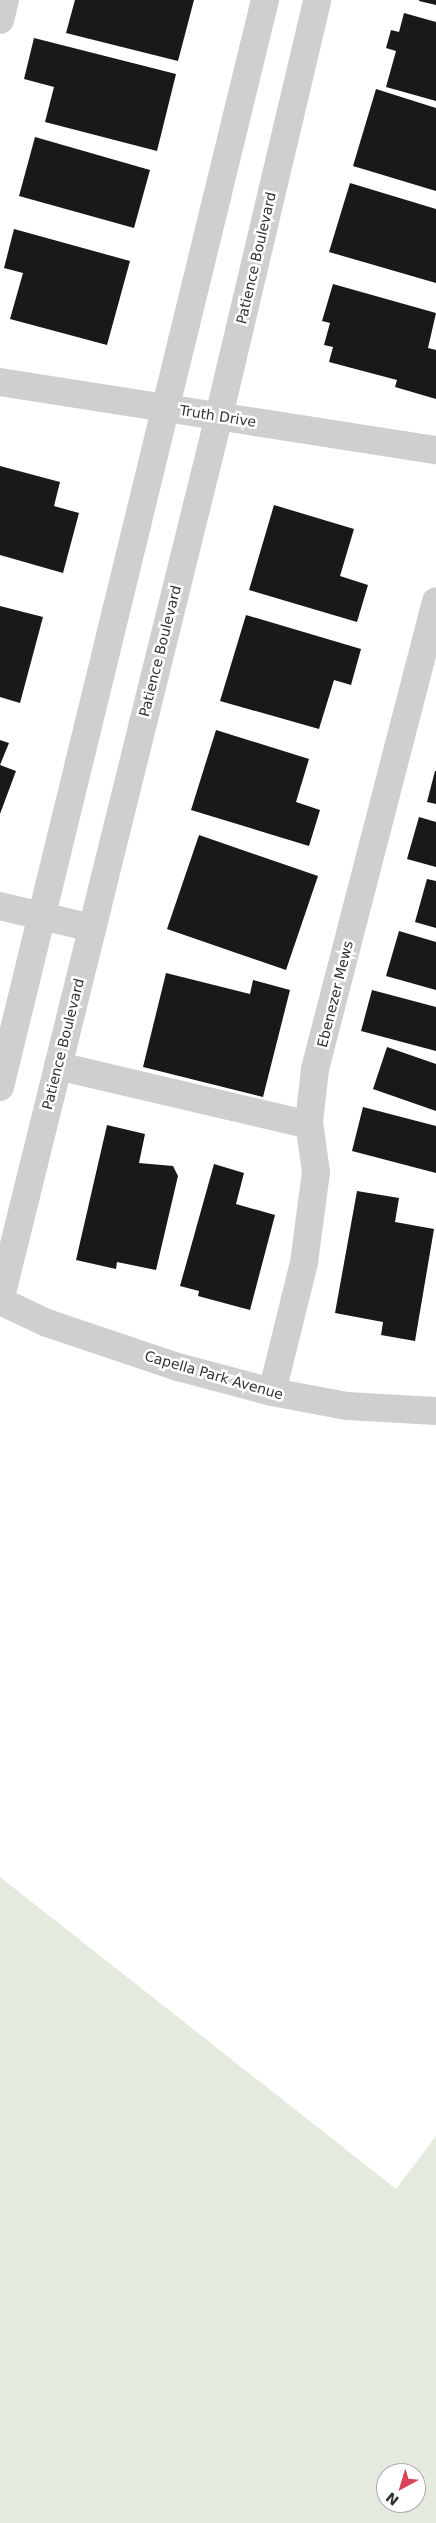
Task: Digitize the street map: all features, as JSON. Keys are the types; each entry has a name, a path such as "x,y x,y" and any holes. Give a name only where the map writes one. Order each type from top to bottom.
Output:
{"street":[{"path":"0,20 5,0"},
{"path":"0,1087 44,917 265,0"},
{"name":"Patience Boulevard","path":"0,1301 219,416 317,0"},
{"name":"Truth Drive","path":"0,382 436,450"},
{"name":"Ebenezer Mews","path":"272,1392 304,1263 316,1172 310,1125 315,1069 436,601"},
{"path":"0,906 92,928"},
{"path":"58,1066 310,1125"},
{"name":"Capella Park Avenue","path":"0,1301 47,1324 178,1367 272,1392 347,1406 436,1411"}],"shaded area":[{"path":"0,1877 396,2189 436,2136 436,2523 0,2523"}],"building":[{"path":"75,0 194,0 178,61 66,33"},
{"path":"436,0 436,5 419,1"},
{"path":"404,13 436,22 436,101 386,87 396,51 386,48 391,30 399,32"},
{"path":"34,38 176,74 157,151 45,122 54,87 24,79"},
{"path":"376,89 436,108 436,191 353,166"},
{"path":"35,137 150,170 134,228 19,196"},
{"path":"350,183 436,209 436,283 329,252"},
{"path":"14,229 130,261 107,345 10,319 23,273 4,268"},
{"path":"333,284 436,313 428,348 436,350 436,399 395,387 397,380 329,362 333,347 324,345 330,323 322,321"},
{"path":"0,466 60,482 54,506 79,513 63,573 0,555"},
{"path":"274,505 354,529 340,576 368,585 357,622 249,590"},
{"path":"0,606 43,617 20,703 0,697"},
{"path":"246,615 361,649 351,685 334,680 319,729 220,701"},
{"path":"216,730 309,759 296,802 320,810 309,846 191,810"},
{"path":"0,740 9,743 0,765"},
{"path":"0,765 16,771 0,814"},
{"path":"436,771 436,804 427,802"},
{"path":"419,817 436,822 436,867 407,859"},
{"path":"199,835 318,876 286,970 167,929"},
{"path":"427,879 436,881 436,928 415,922"},
{"path":"399,931 436,942 436,990 386,976"},
{"path":"166,973 250,994 253,980 290,990 263,1097 143,1067"},
{"path":"372,990 436,1007 436,1051 361,1031"},
{"path":"387,1047 436,1064 436,1111 373,1089"},
{"path":"363,1107 436,1126 436,1173 352,1151"},
{"path":"107,1125 145,1134 139,1163 173,1166 178,1176 156,1270 117,1262 116,1269 76,1260"},
{"path":"214,1164 244,1173 236,1204 275,1215 250,1310 198,1296 199,1291 180,1286"},
{"path":"357,1191 399,1198 395,1222 434,1229 415,1341 381,1335 383,1322 335,1313"}]}
